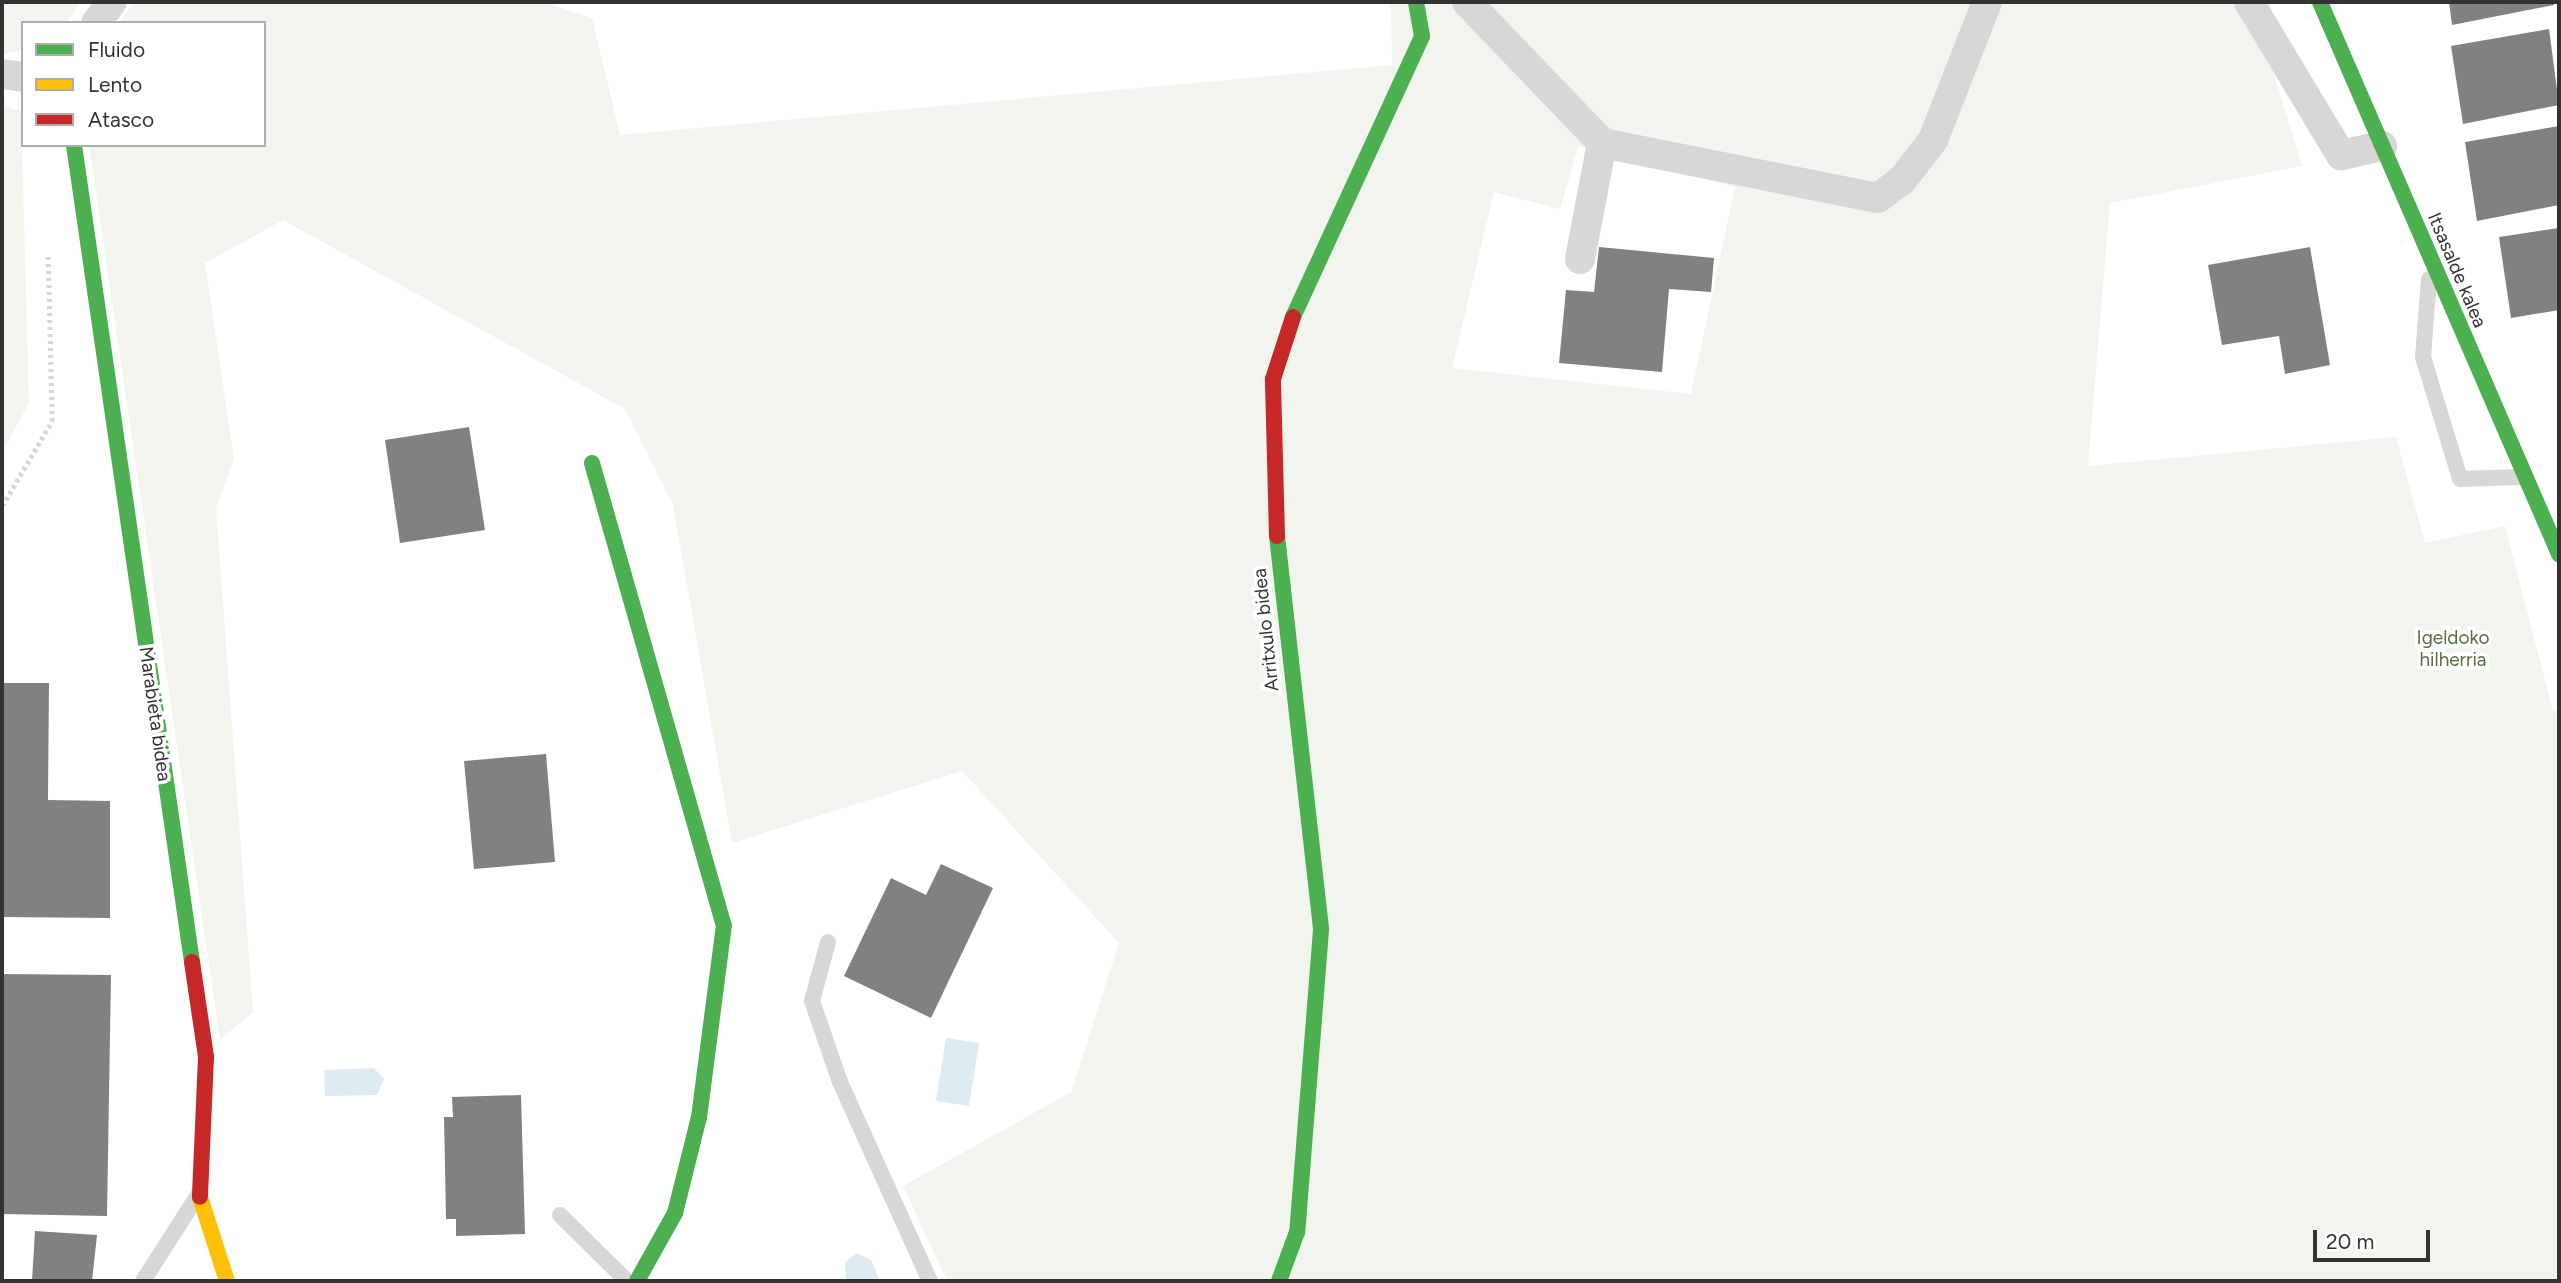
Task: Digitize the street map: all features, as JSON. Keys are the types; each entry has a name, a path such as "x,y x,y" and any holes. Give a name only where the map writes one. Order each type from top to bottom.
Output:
{"street":[{"path":"98,21 112,2"},
{"name":"Arritxulo bidea","path":"1279,1281 1297,1232 1321,930 1271,478 1273,379 1303,286 1422,36 1416,2"},
{"path":"1467,2 1602,143 1878,198 1902,180 1933,140 1987,2"},
{"path":"2249,2 2341,155 2382,146"},
{"name":"Itsasalde kalea","path":"2320,2 2521,477 2559,554"},
{"path":"2,74 21,77"},
{"path":"1580,259 1602,143"},
{"name":"Marabieta bidea","path":"74,147 206,1057 199,1193 227,1281"},
{"path":"592,463 724,925 699,1117 675,1213 637,1281"}],"lane":[{"path":"2430,259 2423,357 2460,479 2521,477"},
{"path":"828,942 813,1000 840,1082 930,1281"},
{"path":"143,1281 199,1193"},
{"path":"560,1215 627,1281"}],"path":[{"path":"2,506 52,421 47,245"}],"green space":[{"path":"2,2 81,2 67,21 21,21 21,50 2,54"},
{"name":"Igeldoko hilherria","path":"134,2 543,2 592,18 620,135 1392,65 1391,2 2252,2 2302,166 2110,203 2088,466 2396,437 2425,543 2505,526 2553,711 2559,709 2559,1281 947,1281 903,1186 1071,1092 1119,943 962,771 732,843 673,505 625,409 283,220 205,263 234,459 216,508 253,1012 220,1040 89,147 266,147 266,21 120,21","holes":["1578,146 1735,187 1691,394 1452,368 1494,192 1560,209"]},
{"path":"2,106 21,111 29,403 2,453"}],"shaded area":[{"path":"946,1038 979,1043 969,1106 936,1101"},
{"path":"374,1068 384,1079 377,1095 325,1096 324,1070"},
{"path":"857,1253 871,1260 880,1281 846,1281 845,1262"}],"building":[{"path":"2449,2 2554,2 2554,5 2452,25"},
{"path":"2549,29 2559,105 2463,124 2451,46"},
{"path":"2559,126 2559,205 2477,221 2465,142"},
{"path":"2559,228 2559,310 2511,318 2499,237"},
{"path":"1599,247 1714,258 1711,292 1669,289 1662,372 1559,363 1566,290 1594,292"},
{"path":"2310,247 2330,365 2285,374 2279,336 2222,345 2208,265"},
{"path":"469,427 485,530 400,543 385,440"},
{"path":"2,683 49,683 48,800 110,801 110,918 2,917"},
{"path":"546,754 555,862 474,869 464,761"},
{"path":"941,864 993,888 931,1018 844,976 891,878 926,895"},
{"path":"2,974 111,975 107,1216 2,1214"},
{"path":"521,1095 525,1234 456,1236 456,1219 446,1219 444,1117 453,1117 452,1097"},
{"path":"35,1231 97,1235 92,1281 32,1281"}],"traffic: fast":[{"path":"1293,317 1422,36 1416,2"},
{"path":"2320,2 2559,554"},
{"path":"74,147 192,962"},
{"path":"592,463 724,925 699,1117 675,1213 637,1281"},
{"path":"1277,536 1321,930 1297,1232 1279,1281"}],"traffic: slow":[{"path":"200,1197 227,1281"}],"traffic: jam":[{"path":"1277,536 1273,379 1293,317"},
{"path":"192,962 206,1057 200,1197"}]}
